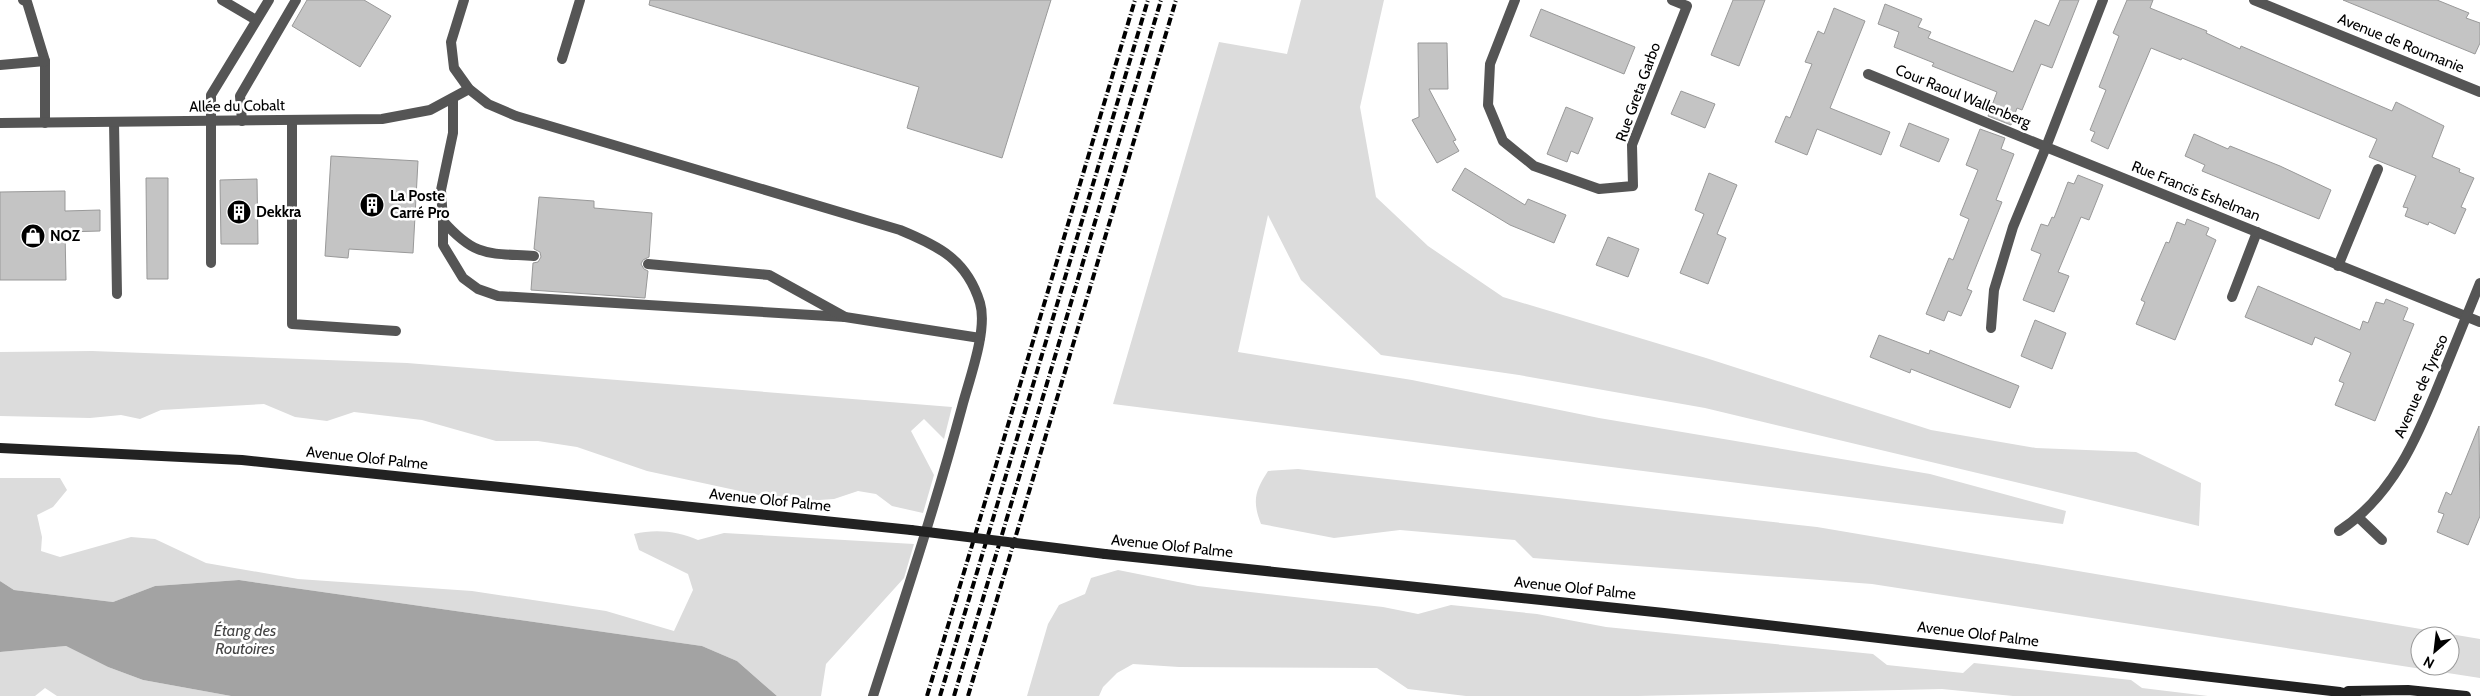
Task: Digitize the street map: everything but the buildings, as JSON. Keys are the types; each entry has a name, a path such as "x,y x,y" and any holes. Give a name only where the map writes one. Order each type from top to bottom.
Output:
{"main road":[{"name":"Avenue Olof Palme","path":"0,448 242,460 911,530 1106,554 1654,612 2340,692 2356,696"},
{"name":"Avenue Olof Palme","path":"2340,692 2408,690 2466,696"}],"street":[{"path":"23,0 27,2 45,61 45,123"},
{"path":"222,0 256,20"},
{"path":"211,263 211,95 269,0"},
{"path":"242,121 240,96 296,0"},
{"path":"464,0 451,42 454,68 469,89 488,104 516,116 900,230 935,244 962,266 980,304 980,338 937,500 873,696"},
{"path":"562,59 580,0"},
{"name":"Rue Greta Garbo","path":"1515,0 1490,64 1488,105 1492,114 1504,140 1534,166 1599,189 1633,186 1632,145 1686,6 1672,0"},
{"path":"1991,328 1994,290 2013,227 2103,0"},
{"name":"Avenue de Roumanie","path":"2254,0 2480,92"},
{"path":"0,65 45,61"},
{"name":"Cour Raoul Wallenberg","path":"1868,74 2046,147"},
{"name":"Allée du Cobalt","path":"0,124 382,119 430,110 469,89"},
{"path":"453,99 454,133 442,190 443,246 463,278 478,289 498,296 845,317 980,338"},
{"path":"292,120 292,324 396,331"},
{"path":"114,122 117,294"},
{"name":"Rue Francis Eshelman","path":"2046,147 2480,322"},
{"path":"2338,266 2378,169"},
{"path":"443,221 468,245 482,252 534,256"},
{"path":"2232,297 2257,232"},
{"path":"648,264 769,275 845,317"},
{"name":"Avenue de Tyreso","path":"2339,531 2359,518 2389,483 2417,437 2480,284"},
{"path":"2359,518 2382,540"}],"shaded area":[{"path":"1301,0 1384,0 1360,107 1376,197 1428,246 1503,297 1706,358 1931,430 2036,448 2136,452 2201,483 2199,526 1705,408 1519,375 1381,355 1301,280 1268,215 1238,352 1412,380 1599,418 1930,474 2066,511 2063,524 1113,404 1219,42 1287,54"},
{"path":"92,351 407,363 952,407 944,439 924,419 911,431 934,475 923,513 892,506 876,494 858,491 834,499 790,502 647,471 577,447 538,441 496,441 422,420 354,412 327,421 295,417 264,404 161,410 140,419 121,415 90,418 0,416 0,352"},
{"path":"1298,469 1817,527 2410,627 2410,667 1872,584 1533,558 1515,540 1400,530 1334,538 1261,524 1256,509 1256,496 1260,484 1268,471"},
{"path":"0,478 60,478 67,490 53,507 37,515 42,537 41,551 60,557 131,537 155,539 206,563 298,579 472,591 606,611 674,631 693,590 688,574 639,550 634,534 666,532 698,540 724,533 914,544 904,578 826,664 821,696 777,696 737,661 702,646 239,580 155,586 113,602 14,590 0,581"},
{"path":"1118,570 1198,586 1383,607 1418,614 1451,605 1537,614 1606,627 1873,654 1887,665 1963,673 1974,663 2131,680 2142,688 2208,696 2013,696 1942,689 1638,696 1466,696 1408,689 1377,668 1179,667 1133,664 1117,673 1103,687 1099,696 1027,696 1048,624 1059,605 1085,594 1091,578"},
{"path":"2460,636 2480,639 2480,678 2460,675"},
{"path":"66,646 108,667 143,680 231,696 57,696 45,688 35,696 0,696 0,652"}],"water":[{"name":"Étang des Routoires","path":"239,580 702,646 737,661 777,696 231,696 143,680 108,667 66,646 0,652 0,581 14,590 113,602 155,586"}],"railway":[{"path":"927,696 1135,0"},
{"path":"940,696 1148,0"},
{"path":"954,696 1161,0"},
{"path":"968,696 1176,0"}],"place":[{"name":"La Poste Carré Pro","path":"372,205"},
{"name":"Dekkra","path":"239,212"},
{"name":"NOZ","path":"33,236"}]}
